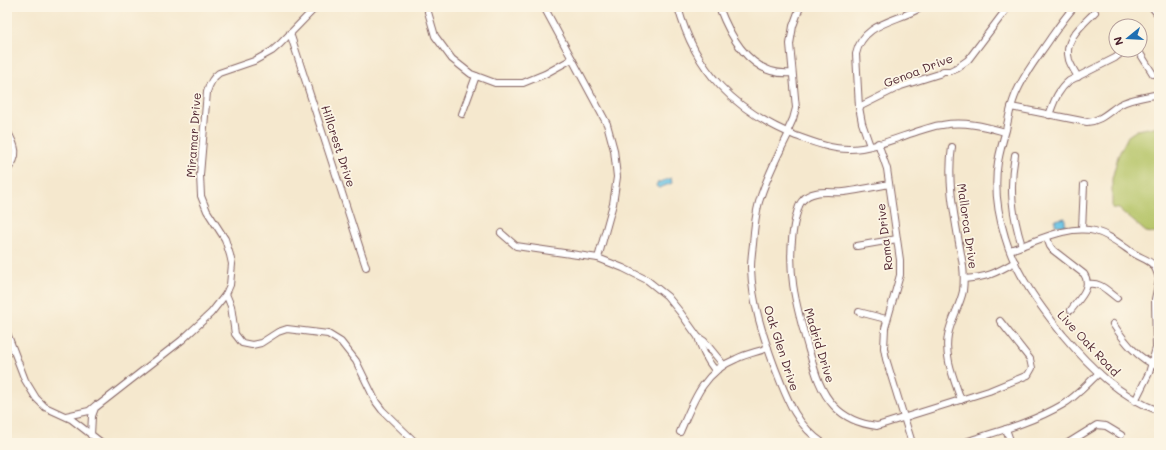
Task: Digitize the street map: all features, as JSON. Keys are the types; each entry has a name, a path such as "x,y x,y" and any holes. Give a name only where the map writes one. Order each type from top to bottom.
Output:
{"street":[{"name":"Miramar Drive","path":"90,435 92,416 95,408 182,340 211,313 226,294 230,285 232,264 225,239 207,211 201,196 200,175 207,92 212,81 219,73 254,61 272,51 316,7"},
{"path":"544,7 607,124 614,150 617,177 613,204 598,258"},
{"path":"678,7 688,39 696,55 723,90 756,116 788,132 820,145 848,149 870,146 942,125 966,123 1005,132"},
{"path":"719,7 732,37 743,52 760,67 772,73 792,74"},
{"name":"Oak Glen Drive","path":"800,7 793,26 790,44 796,108 788,132 770,170 759,203 754,227 751,268 754,294 762,329 788,402 803,425 823,443"},
{"path":"870,146 858,106 857,47 871,29 912,13 922,7"},
{"name":"Genoa Drive","path":"858,106 901,86 944,71 950,71 958,67 968,60 1008,7"},
{"name":"Live Oak Road","path":"1074,7 1029,68 1018,88 1011,108 998,163 998,206 1005,238 1015,262 1025,282 1050,319 1106,380 1135,401 1159,411"},
{"path":"1152,7 1159,16"},
{"path":"428,12 435,36 452,59 471,74 496,83 523,83 545,74 572,59"},
{"path":"1078,77 1069,61 1067,52 1069,42 1072,36 1095,12"},
{"name":"Hillcrest Drive","path":"290,33 366,267"},
{"path":"1049,115 1056,96 1064,85 1115,58"},
{"path":"1143,58 1153,74"},
{"path":"462,114 476,76"},
{"path":"1011,108 1078,122 1093,122 1104,117 1120,104 1134,99 1159,94"},
{"path":"7,131 13,142 16,155 15,160 7,170"},
{"name":"Roma Drive","path":"878,143 887,169 900,260 900,275 886,319 884,348 912,443"},
{"name":"Mallorca Drive","path":"952,147 950,178 964,279 963,291 948,336 948,355 961,400"},
{"path":"1015,155 1011,190 1014,222 1022,246"},
{"name":"Madrid Drive","path":"889,184 844,192 816,193 808,196 799,204 792,234 790,263 793,289 800,321 819,383 824,394 834,406 846,416 863,424 877,426 904,419 989,391 1028,375 1032,368 1030,360 1000,321"},
{"path":"1082,229 1084,185"},
{"path":"1010,250 1061,232 1082,229 1096,232 1116,241 1133,253 1158,267 1157,340 1152,364 1135,401"},
{"path":"501,233 516,246 598,258 623,268 652,284 667,296 698,337 704,341 722,363 706,380 697,393 680,432"},
{"path":"1047,238 1053,250 1087,278 1088,284 1085,291 1071,310"},
{"path":"857,246 897,239"},
{"path":"964,279 983,278 996,273 1015,262"},
{"path":"1088,284 1095,283 1100,285 1117,298"},
{"path":"226,294 231,306 236,334 242,343 252,346 261,343 278,332 287,329 328,334 341,342 356,361 377,404 416,443"},
{"path":"860,312 886,319"},
{"path":"1113,324 1125,342 1135,353 1159,367"},
{"path":"7,333 25,380 36,398 45,407 66,416 102,443"},
{"path":"698,337 700,345 709,363 717,369"},
{"path":"717,369 735,359 768,348"},
{"path":"962,443 1035,419 1063,404 1080,391 1099,373"},
{"name":"Miramar Drive","path":"66,416 89,411 102,402"},
{"path":"1068,443 1097,426 1106,426 1121,435"},
{"path":"1006,429 1011,443"}],"green space":[{"path":"1159,126 1159,234 1146,232 1119,209 1112,208 1112,179 1118,156 1128,136 1137,130"}],"water":[{"path":"671,178 672,183 659,188 656,186 657,183"},
{"path":"1065,218 1065,226 1055,225 1055,220"}]}
